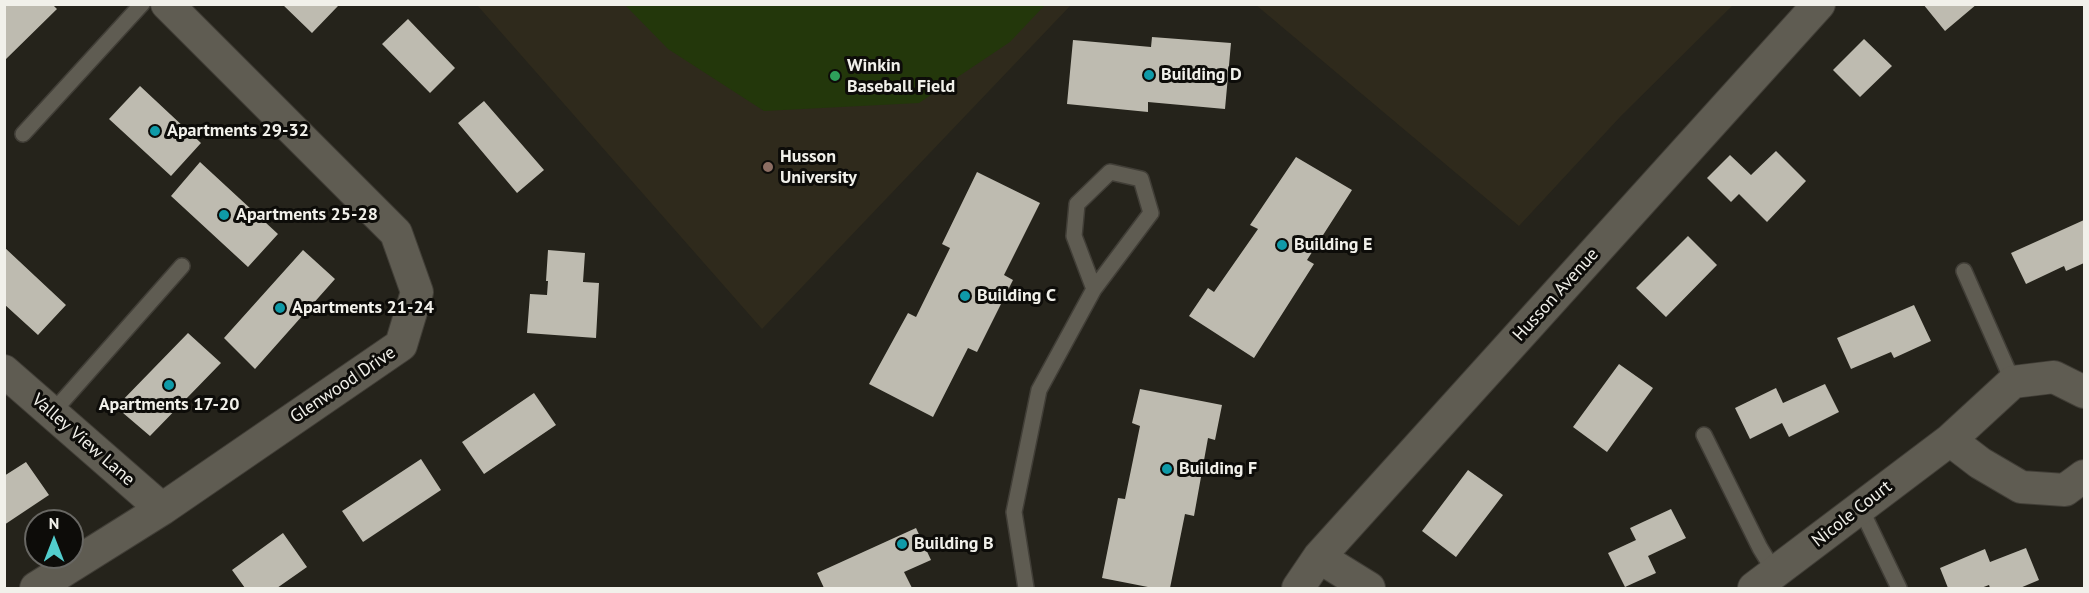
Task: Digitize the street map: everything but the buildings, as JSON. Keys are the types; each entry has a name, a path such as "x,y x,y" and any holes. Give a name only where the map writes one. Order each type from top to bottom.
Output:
{"street":[{"name":"Glenwood Drive","path":"36,588 162,509 401,345 417,291 396,233 167,4"},
{"name":"Husson Avenue","path":"1298,588 1319,557 1819,4"},
{"name":"Valley View Lane","path":"4,371 162,509"},
{"path":"2013,382 2054,377 2085,392"},
{"name":"Nicole Court","path":"1765,581 1950,440 2013,382"},
{"path":"1950,440 1980,463 2021,487 2065,490 2085,476"},
{"path":"1319,557 1369,588"}],"lane":[{"path":"23,134 142,4"},
{"path":"1026,588 1014,512 1039,390 1094,289 1151,213 1141,179 1110,172 1077,204 1074,236 1094,289"},
{"path":"52,413 182,266"},
{"path":"1964,271 2013,382"},
{"path":"1704,435 1760,548 1765,581"},
{"path":"1860,507 1899,588"}],"shaded area":[{"name":"Husson University","path":"477,5 1071,5 762,329"},
{"path":"1256,5 1733,5 1620,117 1519,226"}],"green space":[{"name":"Winkin Baseball Field","path":"625,5 1045,5 1010,42 919,103 764,111 668,49"}],"place":[{"name":"Building D","path":"1149,75"},
{"name":"Winkin Baseball Field","path":"835,76"},
{"name":"Apartments 29-32","path":"155,131"},
{"name":"Husson University","path":"768,167"},
{"name":"Apartments 25-28","path":"224,215"},
{"name":"Building E","path":"1282,245"},
{"name":"Building C","path":"965,296"},
{"name":"Apartments 21-24","path":"280,308"},
{"name":"Apartments 17-20","path":"169,385"},
{"name":"Building F","path":"1167,469"},
{"name":"Building B","path":"902,544"}]}
